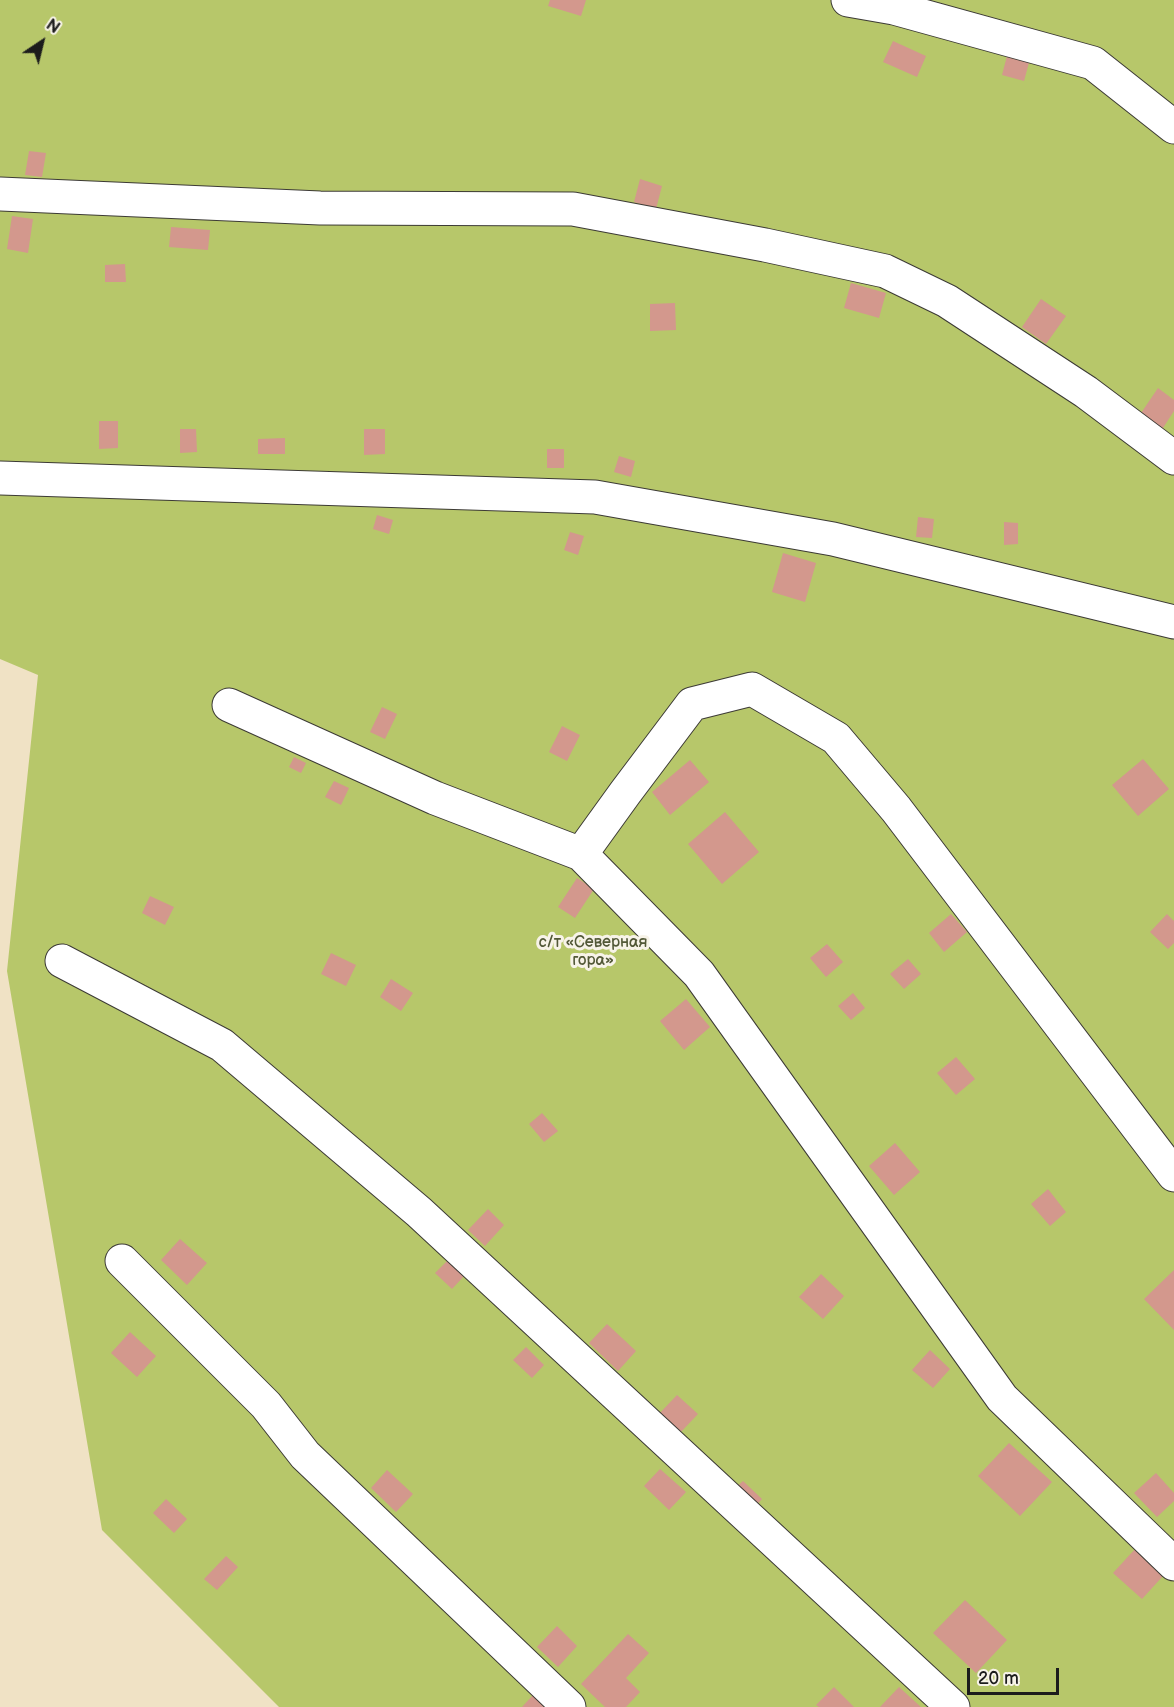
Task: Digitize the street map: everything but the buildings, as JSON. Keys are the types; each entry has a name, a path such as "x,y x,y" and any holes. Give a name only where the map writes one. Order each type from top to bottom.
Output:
{"lane":[{"path":"848,0 894,8 1093,63 1174,127"},
{"path":"0,194 320,208 573,210 765,245 885,271 947,301 1086,392 1174,458"},
{"path":"0,478 595,497 833,539 1174,622"},
{"path":"581,854 692,704 752,689 836,738 896,809 1174,1174"},
{"path":"229,705 435,798 581,854 699,974 1002,1398 1174,1564"},
{"path":"62,961 222,1046 231,1053 419,1212 952,1707"},
{"path":"122,1261 266,1405 305,1455 569,1707"}],"green space":[{"name":"с/т «Северная гора»","path":"0,0 1174,0 1174,1707 279,1707 102,1530 7,971 38,675 0,659"}]}
